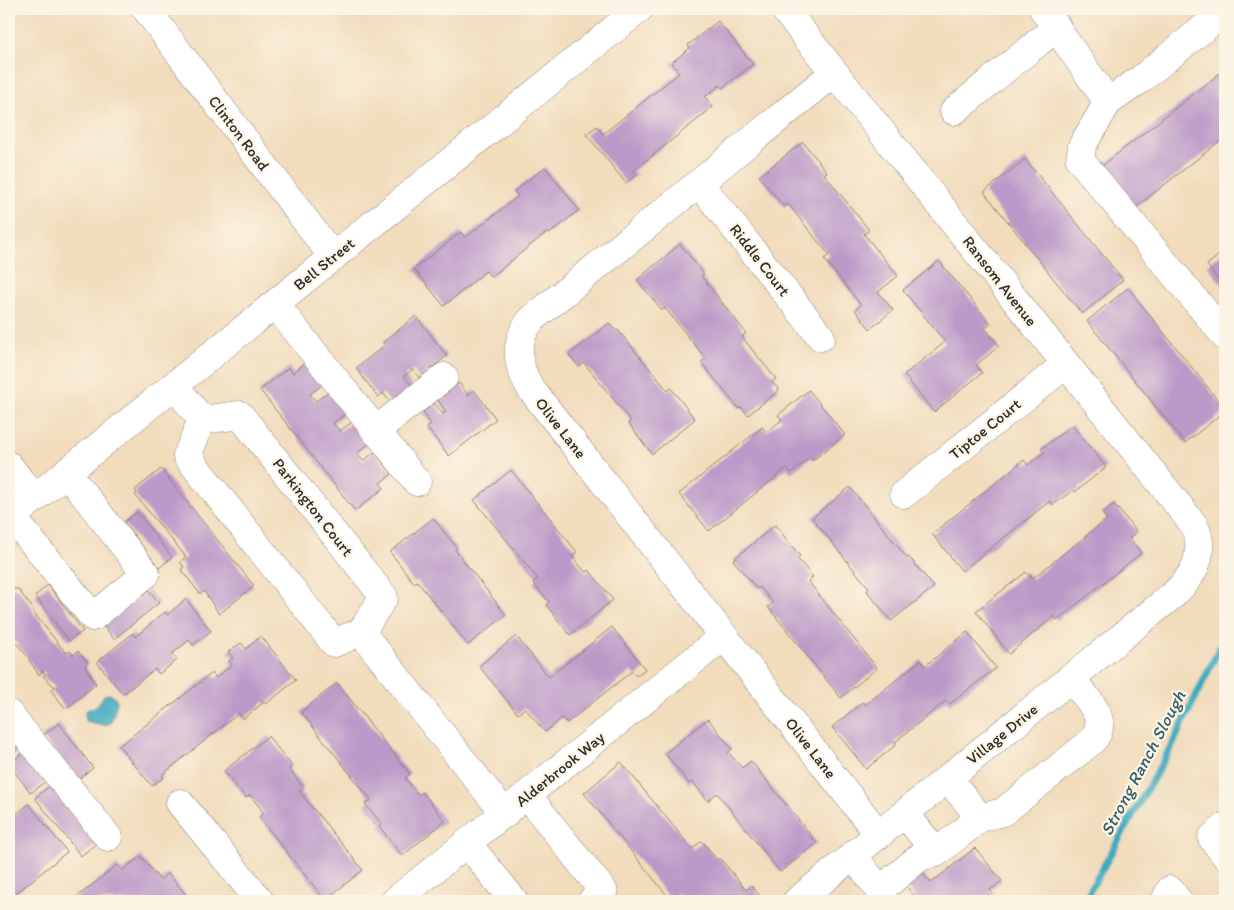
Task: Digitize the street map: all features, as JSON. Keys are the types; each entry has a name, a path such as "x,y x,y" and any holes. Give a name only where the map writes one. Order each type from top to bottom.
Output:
{"street":[{"name":"Clinton Road","path":"146,9 333,258"},
{"name":"Bell Street","path":"10,518 639,9"},
{"name":"Ransom Avenue","path":"784,9 1194,524 1199,536 1199,560"},
{"path":"1225,11 1141,79 1108,102 1082,146 1080,160 1225,336"},
{"path":"954,111 1050,18 1108,102"},
{"name":"Olive Lane","path":"834,73 532,319 524,328 518,352 519,365 531,390 879,835"},
{"name":"Riddle Court","path":"699,183 821,337"},
{"path":"275,304 417,482"},
{"name":"Tiptoe Court","path":"904,494 1066,364"},
{"path":"375,431 444,377"},
{"path":"174,385 202,420 187,456 334,643 361,632 505,814"},
{"name":"Parkington Court","path":"202,420 240,415 384,597 361,632"},
{"path":"9,466 34,498"},
{"path":"10,518 93,617 146,574 66,472"},
{"name":"Village Drive","path":"797,901 1184,586 1196,569 1199,560"},
{"name":"Alderbrook Way","path":"395,901 724,636"},
{"path":"853,856 880,890 920,857 936,853 980,818 1003,812 1098,735 1100,727 1096,709 1070,678"},
{"path":"9,714 108,837"},
{"path":"948,778 980,818"},
{"path":"527,795 604,892 592,901"},
{"path":"180,803 260,901"},
{"path":"905,813 936,853"},
{"path":"1225,827 1212,838 1225,855"},
{"path":"467,844 514,901"},
{"path":"1165,901 1170,890 1178,901"}],"water":[{"path":"110,694 116,698 117,703 111,723 104,725 86,721 85,711 97,706 104,695"}],"building":[{"path":"718,21 753,64 722,88 720,85 705,97 713,107 633,171 637,175 626,183 586,134 597,126 603,134 679,73 671,63 690,48 688,45"},
{"path":"1225,69 1225,137 1135,208 1102,166"},
{"path":"803,142 827,172 824,174 869,230 864,234 898,276 878,292 893,310 870,329 855,310 861,305 824,259 829,255 788,204 784,207 759,176"},
{"path":"1025,159 1123,280 1082,314 984,192"},
{"path":"545,167 579,210 549,234 547,232 491,277 486,271 444,306 414,269 461,232 465,238 518,196 514,191"},
{"path":"680,244 704,274 701,276 746,333 742,337 776,379 772,382 779,390 748,415 741,407 739,409 701,362 706,359 665,308 662,310 637,280"},
{"path":"1225,250 1225,288 1207,265"},
{"path":"939,261 991,324 985,328 999,346 976,365 982,373 934,412 904,375 945,342 903,290"},
{"path":"1128,288 1225,409 1225,411 1185,443 1087,321"},
{"path":"416,316 447,356 419,378 413,369 404,376 413,387 392,404 383,393 378,397 356,368 385,345 383,342"},
{"path":"609,323 616,331 618,330 668,391 671,388 695,419 652,454 628,423 631,421 584,363 579,367 569,355"},
{"path":"305,363 322,385 310,394 316,401 328,392 345,414 333,423 340,431 352,422 369,444 357,453 363,461 375,452 392,474 380,483 384,488 355,511 260,390 289,367 293,373"},
{"path":"459,383 468,395 474,390 496,419 449,456 427,428 431,424 423,412 434,403 443,414 446,412 438,400"},
{"path":"809,390 845,435 813,460 811,457 791,473 787,468 709,531 679,494 762,427 766,432 782,420 778,415"},
{"path":"1072,425 1106,467 1075,492 1073,490 1053,505 1050,501 962,571 932,534 1024,460 1028,465 1044,452 1041,449"},
{"path":"161,469 254,586 219,614 204,591 200,594 181,569 184,567 180,562 186,557 135,495 137,493 135,490"},
{"path":"511,470 577,552 572,556 586,573 589,570 613,600 570,635 546,605 549,602 533,583 538,579 474,500"},
{"path":"850,487 907,558 909,557 934,587 891,621 867,591 869,588 812,518"},
{"path":"1114,504 1137,532 1129,538 1141,553 1057,620 1054,616 1009,654 976,611 1026,572 1032,579 1107,519 1102,513"},
{"path":"137,512 172,557 159,568 124,522"},
{"path":"433,518 457,548 455,550 506,615 468,645 417,581 414,583 390,552"},
{"path":"775,525 800,556 797,558 813,577 808,581 877,668 841,698 768,607 773,603 760,587 757,589 733,560"},
{"path":"48,585 83,631 69,641 35,596"},
{"path":"13,587 15,590 17,588 34,610 32,611 66,653 70,651 73,655 78,651 88,663 85,666 96,684 66,709 51,690 55,687 43,676 46,674 43,671 39,675 30,659 9,635 9,590"},
{"path":"149,590 159,603 114,639 104,626"},
{"path":"186,599 211,631 193,645 189,640 172,654 177,660 159,674 155,669 123,694 97,662 133,633 135,637 165,612 167,615"},
{"path":"612,627 645,669 636,676 632,671 567,723 562,718 545,732 525,708 518,714 479,666 516,636 549,677"},
{"path":"967,632 996,668 950,704 947,700 895,742 897,744 866,769 832,727 863,702 865,705 921,660 925,666"},
{"path":"261,636 296,680 266,704 264,702 243,719 239,713 162,775 164,777 152,786 119,746 212,673 216,678 232,665 229,661 233,658 228,652 241,643 246,649"},
{"path":"337,683 410,774 405,778 419,795 422,792 445,821 402,856 379,826 382,824 365,804 371,800 301,712"},
{"path":"708,719 732,749 728,752 742,768 751,761 817,843 780,872 717,793 708,801 692,781 689,784 665,753"},
{"path":"59,723 93,768 77,780 42,736"},
{"path":"9,731 21,747 9,757"},
{"path":"268,736 292,766 289,769 304,788 299,791 363,870 325,900 259,817 264,813 250,795 246,798 224,771"},
{"path":"24,751 47,780 31,793 9,765"},
{"path":"621,762 692,849 702,841 717,860 720,858 746,890 751,885 760,896 753,901 685,901 677,893 670,899 584,793"},
{"path":"51,785 97,843 81,856 35,798"},
{"path":"29,804 67,852 9,899 9,820"},
{"path":"975,848 1002,881 990,890 999,901 911,901 915,897 905,884 921,871 931,883"},
{"path":"141,856 160,880 168,873 191,901 72,901 117,865 122,871"}],"waterway":[{"name":"Strong Ranch Slough","path":"1084,901 1171,747 1225,637"}]}
